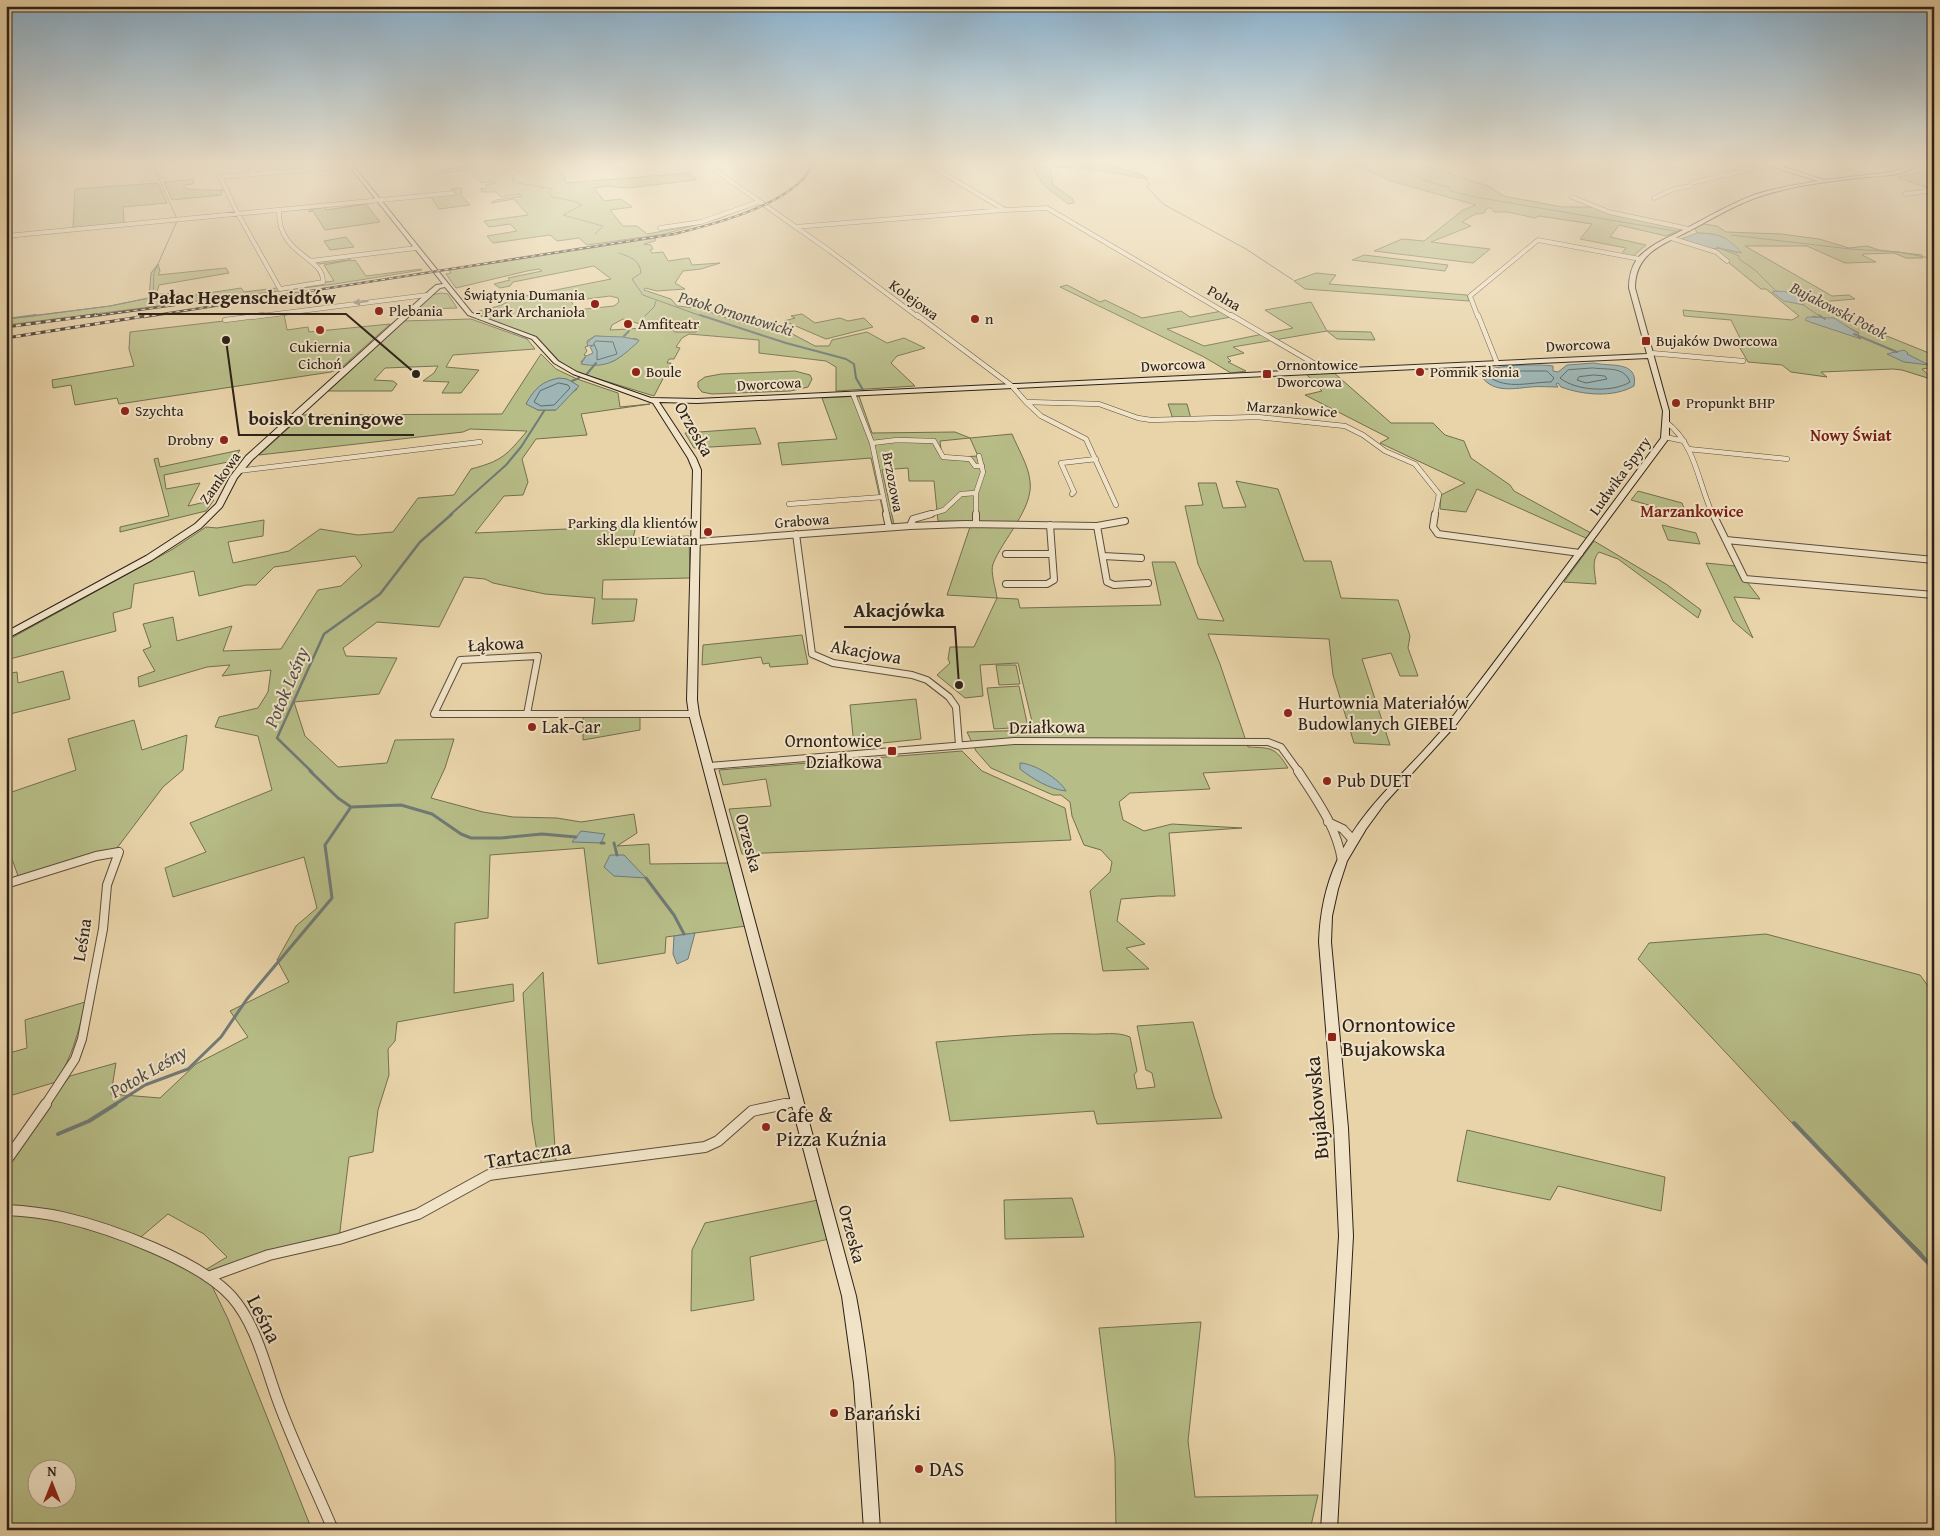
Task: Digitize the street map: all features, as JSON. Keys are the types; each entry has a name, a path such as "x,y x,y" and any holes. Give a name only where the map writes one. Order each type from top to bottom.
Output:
{"street":[{"path":"6,236 20,235"},
{"path":"250,235 280,289 323,282 322,274 310,261 290,246 284,235"},
{"path":"406,235 442,280 444,288"},
{"name":"Kolejowa","path":"806,235 1012,386"},
{"name":"Polna","path":"1093,235 1315,364 1320,371"},
{"path":"1498,363 1470,296 1538,240 1640,259 1653,248 1678,235"},
{"path":"1670,238 1716,252 1727,261"},
{"path":"310,261 416,248"},
{"name":"Ludwika Spyry","path":"1452,724 1665,437 1666,411 1632,281 1632,274 1640,259"},
{"name":"Zamkowa","path":"6,636 149,558 198,526 219,505 238,471 427,295 444,288"},
{"name":"Orzeska","path":"444,288 470,314 534,338 546,352 565,368 581,376 650,400 661,408 692,458 697,470 692,700 694,714 857,1332 866,1422 872,1530"},
{"path":"225,320 427,295"},
{"path":"1650,354 1743,361"},
{"name":"Dworcowa","path":"661,408 673,404 698,401 1650,354"},
{"path":"1012,386 1041,416 1086,439 1116,505"},
{"name":"Brzozowa","path":"853,394 872,443 889,527"},
{"name":"Dworcowa","path":"650,400 673,404"},
{"name":"Marzankowice","path":"1026,402 1099,404 1138,418 1151,420 1257,417 1345,426 1363,435 1385,451 1415,464 1438,494 1433,526 1438,534 1580,553"},
{"path":"251,420 289,422"},
{"path":"1666,422 1677,429 1684,441 1710,508 1745,579 1934,596"},
{"path":"1665,437 1684,441"},
{"name":"Brzozowa","path":"872,443 898,440 934,440 938,454 944,458 968,458 973,460 974,466 982,466"},
{"path":"238,471 480,442"},
{"path":"1688,449 1787,459"},
{"path":"976,524 976,493 982,478 982,466 979,456"},
{"path":"1072,494 1074,492 1061,463 1096,459"},
{"name":"Grabowa","path":"910,526 913,519 944,510 962,494 976,493"},
{"path":"789,504 883,496"},
{"name":"Grabowa","path":"696,542 889,527 976,524 1097,526 1125,521"},
{"path":"1006,584 1052,582 1054,580 1050,525"},
{"path":"1097,526 1107,582 1114,585 1148,584"},
{"name":"Akacjowa","path":"796,534 812,654 833,663 912,675 927,680 949,697 956,707 959,745"},
{"path":"1726,540 1934,560"},
{"path":"1006,554 1051,554"},
{"path":"1103,556 1140,558"},
{"name":"Łąkowa","path":"527,714 538,656 460,660 434,714 527,714 694,714"},
{"name":"Bujakowska","path":"1329,1530 1346,1236 1341,1128 1327,983 1326,916 1332,889 1342,861 1353,840 1381,801 1452,724"},
{"name":"Działkowa","path":"709,766 1014,741 1268,742 1281,747 1290,758 1336,835 1342,851 1342,861"},
{"path":"1328,822 1343,829 1353,840"},
{"path":"1343,829 1361,828"},
{"path":"1336,835 1353,840"},
{"name":"Leśna","path":"6,884 96,856 120,852 107,885 100,946 82,1039 75,1059 6,1162"},
{"name":"Tartaczna","path":"208,1278 269,1255 339,1240 418,1214 489,1175 705,1147 722,1140 747,1114 754,1110 796,1102"},
{"name":"Leśna","path":"6,1210 39,1213 82,1222 173,1258 224,1288 244,1314 333,1530"}],"green space":[{"path":"495,235 660,235 587,245 579,238 557,241 550,235 493,243 487,236"},
{"path":"1432,235 1449,235 1431,242 1490,249 1473,263 1374,251 1402,239 1424,241"},
{"path":"1583,235 1612,235 1610,237 1646,245 1632,257 1620,255 1626,248 1580,239"},
{"path":"1714,235 1786,235 1819,239 1849,248 1867,246 1879,250 1922,255 1923,258 1906,258 1894,253 1864,254 1862,255 1876,262 1845,263 1807,246 1745,246 1832,296 1849,295 1855,299 1820,302 1852,322 1934,355 1934,367 1922,369 1934,380 1893,369 1821,372 1827,377 1791,372 1782,365 1748,362 1736,341 1742,342 1731,320 1684,316 1683,310 1792,320 1799,316 1766,289 1761,289 1712,249 1718,248 1739,253 1729,242","holes":["1813,316 1836,321 1859,333 1857,336 1860,338 1810,322"]},
{"path":"346,237 354,247 330,250 324,241"},
{"path":"656,238 655,241 644,244 651,245 653,249 650,250 652,253 663,252 668,261 689,258 692,265 720,263 701,269 683,271 675,283 685,289 657,291 645,288 644,290 671,299 677,306 696,308 702,306 714,314 743,323 785,330 815,346 829,346 832,340 867,332 887,343 904,338 925,348 897,356 891,363 915,386 836,391 836,367 826,361 759,353 759,340 689,334 682,338 676,347 680,348 674,359 669,359 667,363 671,363 654,396 576,372 559,361 537,337 474,314 502,305 510,299 611,279 594,266 513,282 510,286 500,288 494,284 510,280 508,278 542,271 539,269 527,271 456,288 446,274 451,273 449,270","holes":["610,296 618,298 619,302 614,306 576,310 571,301","623,319 647,326 644,328 610,330 612,325","673,322 700,322 696,332 675,332 669,327","595,336 637,339 638,342 618,358 600,364 581,362 586,356 584,355 587,351 585,347 588,346 587,341"]},
{"path":"1364,255 1448,265 1445,271 1352,260"},
{"path":"349,257 351,261 355,260 366,276 422,270 335,284 6,325 6,319 110,306 149,298 151,273 158,264 160,271 158,275 226,268 229,273 159,285 157,292 160,294 173,293 189,296 241,288 244,292 334,281 324,265 350,260 319,264 318,261"},
{"path":"1316,273 1336,275 1329,284 1467,295 1469,301 1305,289 1294,281"},
{"path":"1067,285 1100,302 1105,300 1142,318 1181,311 1190,317 1222,311 1231,317 1167,329 1204,346 1293,328 1265,310 1311,302 1327,331 1233,347 1244,353 1227,357 1231,361 1228,362 1246,371 1231,373 1204,357 1060,287"},
{"path":"448,294 457,308 418,309 432,295"},
{"path":"284,314 287,330 308,327 309,332 390,324 341,368 331,372 119,404 117,398 75,405 71,385 53,388 52,380 134,366 129,349 130,332"},
{"path":"802,314 815,323 840,318 848,321 864,318 873,327 826,339 784,321 795,318 791,316"},
{"path":"471,319 527,339 535,349 453,355 446,367 479,370 461,393 442,393 449,382 423,381 434,373 438,366 385,368 374,380 393,381 397,384 392,391 328,391 403,321"},
{"path":"1327,331 1371,332 1375,340 1337,339"},
{"path":"541,354 556,369 577,379 618,393 620,407 650,404 581,414 587,435 536,439 522,459 528,482 523,495 504,496 475,533 636,526 633,538 689,536 690,578 603,580 602,599 637,599 634,621 592,624 595,598 545,594 493,583 485,579 464,577 439,627 377,622 343,648 346,656 397,658 379,694 294,702 305,736 338,767 387,763 395,740 454,739 445,768 431,798 483,812 513,817 557,818 581,822 634,814 637,833 617,846 649,844 650,864 729,863 746,926 666,937 665,953 598,964 584,848 490,855 488,918 455,923 454,993 513,984 514,1001 397,1022 395,1041 388,1049 389,1075 378,1110 373,1152 349,1157 339,1239 208,1278 228,1319 312,1530 6,1530 6,1162 70,1076 116,1063 111,1094 160,1098 196,1064 248,1037 230,1011 289,982 277,960 296,926 317,908 304,857 173,897 165,868 206,852 190,823 272,790 258,736 215,727 219,717 258,708 268,692 271,670 222,676 230,665 207,667 139,687 138,677 155,671 143,650 151,647 143,624 173,617 177,641 232,626 223,651 281,649 318,590 341,586 362,566 355,556 274,567 256,585 246,585 199,596 194,571 134,584 131,608 113,613 116,631 6,660 6,641 173,549 206,527 217,528 264,520 263,536 228,542 233,563 289,551 320,529 358,535 393,532 418,498 454,495 471,469 490,463 503,456 527,431 470,429 463,432 259,455 303,415 502,414","holes":["577,389 565,398 556,410 538,410 526,403","168,1214 204,1234 227,1257 200,1273 135,1242"]},
{"path":"795,371 810,375 812,379 808,387 790,391 712,394 702,392 698,387 698,382 705,377 721,374"},
{"path":"1333,372 1391,423 1433,423 1445,435 1464,441 1471,458 1510,485 1514,491 1591,533 1588,539 1477,489 1466,512 1440,509 1441,495 1465,483 1380,443 1389,438 1305,395 1322,391 1306,374"},
{"path":"859,396 872,433 955,432 970,438 1012,434 1027,469 1030,491 1022,513 992,567 997,598 947,595 971,524 962,521 938,521 934,481 909,481 908,468 882,470 894,524 909,526 886,525 871,458 782,465 778,443 837,439 822,398","holes":["970,438 978,456 942,458 940,441"]},
{"path":"1168,404 1187,404 1191,419 1173,419"},
{"path":"755,428 761,444 694,448 685,433"},
{"path":"240,450 233,461 164,475 166,489 200,483 188,506 214,500 206,511 120,532 120,527 169,516 154,459 158,458 160,467"},
{"path":"1236,481 1278,489 1304,561 1331,561 1341,598 1398,600 1410,636 1408,648 1418,676 1400,676 1391,653 1362,659 1390,745 1354,743 1333,675 1329,639 1208,634 1248,747 1263,748 1276,752 1288,768 1203,773 1210,789 1130,793 1119,802 1123,820 1144,831 1172,824 1242,828 1169,833 1175,896 1121,899 1117,921 1145,944 1126,948 1149,969 1103,971 1090,891 1110,872 1112,862 1101,850 1084,845 1072,816 1070,802 1061,795 1053,795 991,768 976,751 967,732 1034,730 1018,663 980,665 983,696 965,698 937,675 950,663 948,659 950,647 974,647 997,598 1018,599 1020,608 1161,605 1152,562 1175,562 1198,619 1224,621 1198,564 1185,506 1203,505 1198,483 1216,483 1223,508 1246,507"},
{"path":"1638,491 1682,503 1687,516 1631,500"},
{"path":"1662,525 1696,533 1700,544 1668,540"},
{"path":"1594,541 1666,584 1701,610 1698,618 1618,559 1599,552 1594,563 1596,584 1564,582"},
{"path":"1706,563 1735,566 1760,599 1734,597 1753,638 1733,621"},
{"path":"802,635 808,664 770,667 769,663 763,664 761,657 702,665 703,645"},
{"path":"996,665 1016,665 1020,684 999,685"},
{"path":"63,671 70,699 6,715 6,674 17,672 18,683"},
{"path":"1019,686 1028,727 994,729 987,688"},
{"path":"916,699 921,739 854,746 850,705"},
{"path":"583,714 640,714 640,730 583,740"},
{"path":"134,720 142,750 187,735 183,770 163,787 117,848 18,876 12,859 6,861 6,794 76,770 68,739"},
{"path":"962,751 982,771 1065,808 1071,840 742,854 729,809 771,806 766,779 723,785 719,770"},
{"path":"1766,934 1920,975 1934,994 1934,1272 1921,1252 1790,1121 1638,959 1649,943"},
{"path":"543,972 556,1162 542,1164 537,1152 532,1121 523,993"},
{"path":"85,1002 74,1044 56,1082 6,1097 6,1054 27,1048 25,1020"},
{"path":"1193,1022 1214,1097 1222,1118 1097,1124 1094,1111 950,1121 936,1042 1050,1034 1125,1035 1130,1037 1137,1071 1134,1075 1137,1089 1155,1087 1152,1073 1146,1070 1137,1026"},
{"path":"1467,1130 1665,1177 1661,1211 1558,1186 1550,1200 1457,1181"},
{"path":"1072,1198 1084,1237 1005,1239 1004,1200"},
{"path":"818,1200 829,1239 750,1257 754,1300 691,1311 692,1250 705,1223"},
{"path":"1201,1322 1188,1441 1195,1497 1318,1495 1310,1530 1116,1530 1115,1458 1099,1328"}],"water":[{"path":"1693,235 1717,235 1731,242 1742,253 1719,248 1712,249 1681,239"},
{"path":"1772,292 1800,293 1800,299 1804,305 1784,301"},
{"path":"1807,317 1834,318 1859,334 1857,336 1861,339 1805,320"},
{"path":"595,336 623,337 639,340 619,358 606,364 581,364 586,356 593,353 590,347 594,345 588,346 587,343"},
{"path":"1904,350 1907,354 1929,365 1904,362 1887,354"},
{"path":"1594,363 1627,368 1632,372 1634,386 1626,390 1607,394 1570,390 1561,387 1558,383 1556,384 1558,387 1502,388 1490,384 1480,374 1494,368 1527,365 1553,366 1553,371 1558,372 1567,365"},
{"path":"559,378 567,379 579,386 556,410 538,410 526,404 539,386"},
{"path":"1020,763 1046,772 1063,786 1066,791 1047,786 1036,780 1020,769"},
{"path":"581,831 605,834 601,843 572,842"},
{"path":"610,855 624,855 646,878 614,876 604,867"},
{"path":"695,933 688,959 677,964 673,954 674,936"}],"waterway":[{"path":"26,317 110,306 153,297 154,273 171,235"},
{"path":"1220,235 1246,249 1293,280"},
{"path":"1731,235 1850,249 1899,252 1934,259"},
{"name":"Bujakowski Potok","path":"1717,247 1739,256 1739,259 1755,270 1777,292"},
{"name":"Potok Ornontowicki","path":"619,253 631,258 639,265 641,273 632,279 643,295 704,317"},
{"path":"645,316 654,307 656,301"},
{"name":"Bujakowski Potok","path":"1802,304 1821,317"},
{"path":"6,319 36,315"},
{"name":"Potok Ornontowicki","path":"700,315 786,343 846,359 854,364 856,378 863,390"},
{"name":"Bujakowski Potok","path":"1819,315 1825,319"},
{"path":"624,336 629,331"},
{"name":"Bujakowski Potok","path":"1854,334 1897,352"},
{"path":"586,375 596,363"},
{"name":"Bujakowski Potok","path":"1926,364 1934,366"},
{"path":"572,381 579,378"},
{"name":"Potok Leśny","path":"450,515 506,465 521,447 544,411"},
{"name":"Potok Leśny","path":"312,772 277,738 324,634 380,594 420,542 452,514"},
{"name":"Potok Leśny","path":"114,1105 145,1085 188,1069 221,1037 247,999 332,898 325,845 351,807 338,798 310,771"},
{"path":"352,807 401,805 432,814 461,834 471,838 501,838 542,834 576,837"},
{"path":"614,843 617,855"},
{"path":"646,878 674,915 684,934"},
{"name":"Potok Leśny","path":"58,1134 89,1121 116,1104"},
{"path":"1794,1123 1934,1269"}],"railway":[{"path":"144,317 670,235"},
{"path":"86,317 175,305"},
{"path":"6,327 96,315"},
{"path":"6,338 152,315"}],"place":[{"name":"Świątynia Dumania - Park Archanioła","path":"595,304"},
{"name":"Plebania","path":"379,311"},
{"name":"n","path":"975,319"},
{"name":"Amfiteatr","path":"628,324"},
{"name":"Cukiernia Cichoń","path":"320,330"},
{"name":"boisko treningowe","path":"226,340"},
{"name":"Bujaków Dworcowa","path":"1646,341"},
{"name":"Boule","path":"636,372"},
{"name":"Pomnik słonia","path":"1420,372"},
{"name":"Pałac Hegenscheidtów","path":"416,374"},
{"name":"Ornontowice Dworcowa","path":"1267,374"},
{"name":"Propunkt BHP","path":"1676,403"},
{"name":"Szychta","path":"125,411"},
{"name":"Drobny","path":"224,440"},
{"name":"Parking dla klientów sklepu Lewiatan","path":"708,532"},
{"name":"Akacjówka","path":"959,685"},
{"name":"Hurtownia Materiałów Budowlanych GIEBEL","path":"1288,713"},
{"name":"Lak-Car","path":"532,727"},
{"name":"Ornontowice Działkowa","path":"892,751"},
{"name":"Pub DUET","path":"1327,781"},
{"name":"Ornontowice Bujakowska","path":"1332,1037"},
{"name":"Cafe & Pizza Kuźnia","path":"766,1127"},
{"name":"Barański","path":"834,1413"},
{"name":"DAS","path":"919,1469"}],"district":[{"name":"Nowy Świat","path":"1851,435"},
{"name":"Marzankowice","path":"1692,511"}]}
